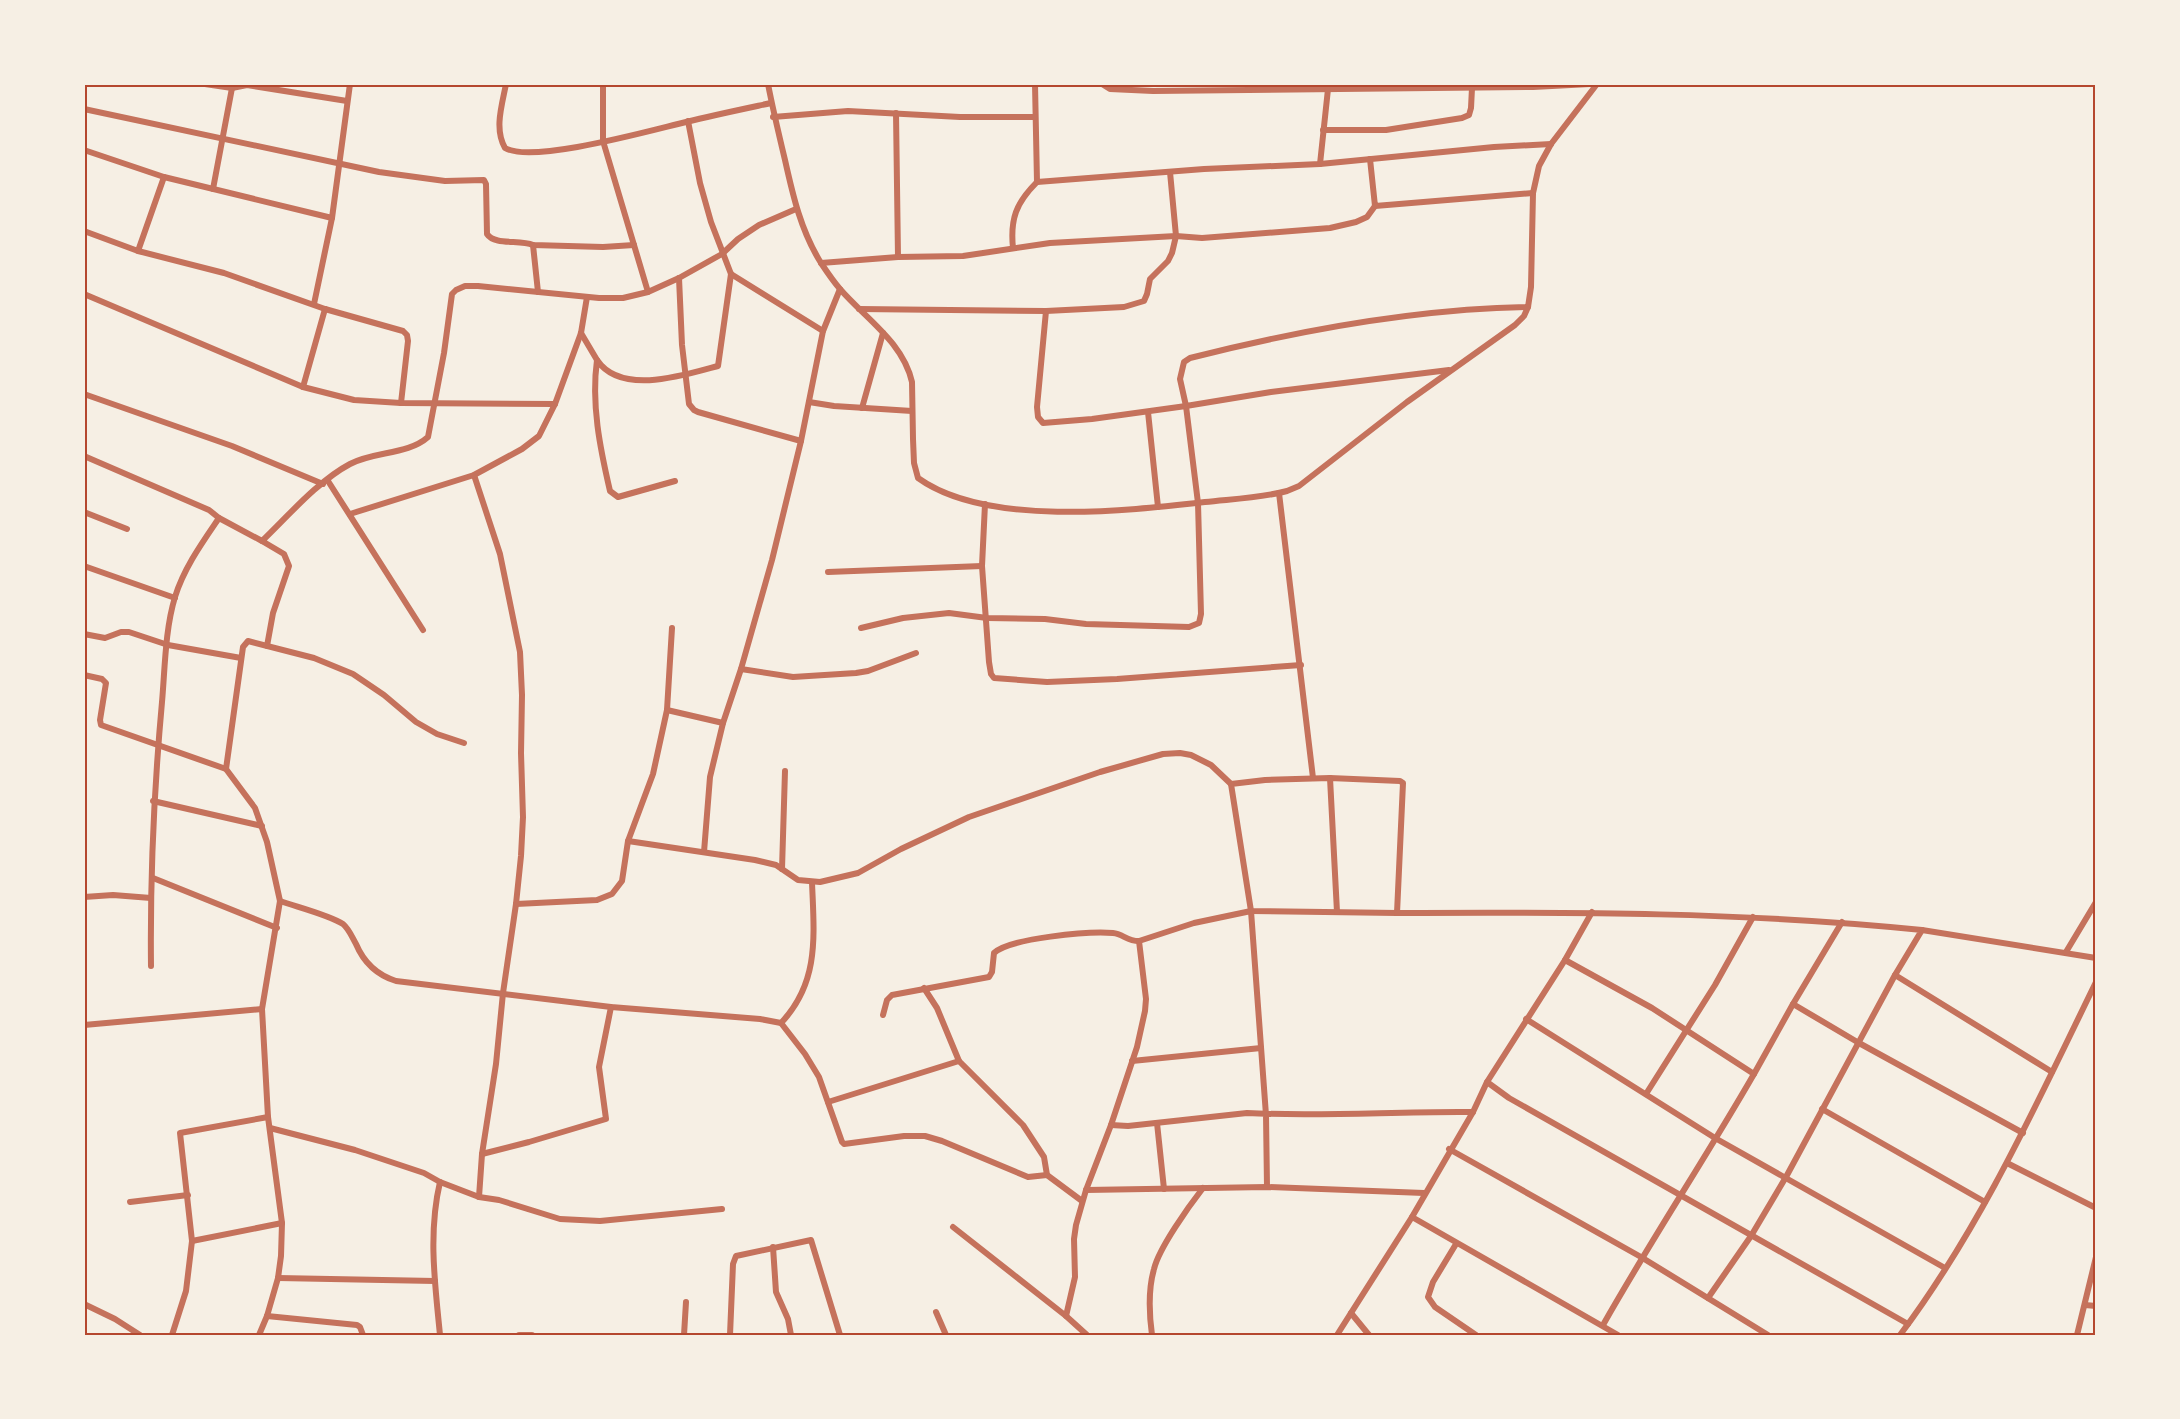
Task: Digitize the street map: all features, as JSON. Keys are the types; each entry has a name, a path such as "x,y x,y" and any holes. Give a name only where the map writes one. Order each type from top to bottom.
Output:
{"street":[{"path":"205,84 232,88 247,85 347,101"},
{"path":"314,304 332,218 350,84"},
{"path":"506,84 499,123 505,148 510,151 547,151 603,141 771,103"},
{"path":"603,84 603,141 648,292"},
{"path":"768,84 773,117 796,209 807,238 821,263 840,289 883,333 901,355 910,372 914,463 918,478 939,490 985,504 1052,512 1198,503 1279,493 1299,486 1515,325 1524,316 1528,307 1531,287 1533,194 1539,166 1551,144 1597,84"},
{"path":"1013,248 1014,214 1037,182 1035,84"},
{"path":"1102,84 1110,89 1127,91 1310,86 1328,89 1472,88 1590,84"},
{"path":"213,189 232,88"},
{"path":"1323,130 1386,130 1462,118 1469,115 1472,88"},
{"path":"1320,164 1328,89"},
{"path":"84,109 339,164 432,180 455,182 484,180 486,184 486,224 488,237 493,240 526,242 533,245 603,247 634,245"},
{"path":"773,117 848,111 960,117 1035,117"},
{"path":"896,113 898,257"},
{"path":"580,333 607,372 621,377 653,381 718,366 731,274 722,254 700,183 688,121"},
{"path":"1037,182 1320,164 1551,144"},
{"path":"84,150 164,177 332,218"},
{"path":"821,263 898,257 963,256 1050,243 1176,236 1202,238 1330,228 1367,217 1375,206 1370,159"},
{"path":"859,309 1046,311 1124,307 1144,301 1149,279 1168,261 1176,236 1170,172"},
{"path":"138,251 164,177"},
{"path":"1375,206 1533,194"},
{"path":"262,541 325,482 348,465 366,457 409,448 430,434 452,294 456,290 465,286 478,286 587,297 623,298 648,292 679,278 722,254 738,239 759,225 796,209"},
{"path":"84,231 138,251 225,273 325,309 406,332 407,347 401,403"},
{"path":"533,245 538,292"},
{"path":"731,274 823,331"},
{"path":"679,278 689,404 693,410 801,441"},
{"path":"704,852 710,777 723,723 772,560 801,441 823,331 840,289"},
{"path":"84,294 303,387 354,400 401,403 555,404"},
{"path":"350,514 474,476 522,449 539,436 555,404 580,333 587,297"},
{"path":"861,628 932,614 1045,619 1086,624 1194,626 1199,622 1201,614 1198,503 1186,406 1179,379 1184,362 1190,358 1308,332 1457,310 1528,307"},
{"path":"303,387 325,309"},
{"path":"1046,311 1037,407 1039,420 1046,423 1148,412 1271,392 1452,370"},
{"path":"862,408 883,333"},
{"path":"597,360 595,397 600,448 610,491 618,496 675,481"},
{"path":"84,394 232,446 325,482 350,514 423,630"},
{"path":"809,402 912,411"},
{"path":"1148,412 1158,507"},
{"path":"84,456 209,510 219,518 284,554 289,566 273,613 267,646"},
{"path":"474,476 500,554 520,652 523,817 516,904 482,1154 479,1197"},
{"path":"1279,493 1313,778"},
{"path":"985,504 982,566 991,674 996,678 1047,681 1117,680 1300,665"},
{"path":"84,512 128,529"},
{"path":"151,966 153,801 168,645 175,598 192,559 219,518"},
{"path":"84,566 175,598"},
{"path":"828,572 982,566"},
{"path":"516,904 586,901 607,897 622,881 628,841 653,774 667,710 672,628"},
{"path":"84,634 105,638 121,632 129,632 168,645 241,658"},
{"path":"226,769 243,647 246,642 252,641 314,658 353,674 384,695 416,722 437,734 464,743"},
{"path":"741,669 793,677 856,673 868,671 916,653"},
{"path":"84,675 102,679 106,683 101,725 226,769 255,808 262,826 280,901 262,1009 268,1117 282,1223 278,1278 259,1335"},
{"path":"667,710 723,723"},
{"path":"628,841 762,861 782,869 798,880 812,882 848,877 969,817 1100,772 1163,754 1191,755 1211,765 1231,784 1251,911 1266,1115 1267,1187"},
{"path":"782,869 785,771"},
{"path":"1231,784 1313,778 1395,780 1403,783 1397,914"},
{"path":"1330,778 1337,912"},
{"path":"153,801 262,826"},
{"path":"153,878 277,928"},
{"path":"781,1023 795,1008 808,978 812,952 812,882"},
{"path":"84,897 123,895 151,898"},
{"path":"280,901 343,925 351,934 361,955 382,976 396,981 611,1007 759,1019 781,1023 805,1053 819,1077 844,1144 904,1136 925,1136 1028,1177 1047,1175 1082,1201"},
{"path":"2066,952 2096,902"},
{"path":"883,1015 887,1000 892,995 988,977 992,972 994,953 1020,942 1112,933 1129,941 1139,941 1194,923 1251,911 1397,914 1592,912 1754,917 1842,922 1922,930 2096,958"},
{"path":"1337,1335 1412,1217 1449,1149 1473,1112 1487,1082 1565,960 1592,912"},
{"path":"1646,1094 1754,917"},
{"path":"1603,1325 1641,1257 1754,1074 1842,922"},
{"path":"1708,1298 1751,1236 1786,1177 1895,975 1922,930"},
{"path":"1066,1316 1075,1277 1074,1239 1082,1201 1111,1125 1142,1024 1146,1001 1139,941"},
{"path":"1565,960 1652,1008 1754,1074"},
{"path":"1895,975 2052,1072"},
{"path":"1900,1335 1945,1268 2007,1163 2096,982"},
{"path":"924,988 938,1008 959,1061 1023,1125 1044,1157 1047,1175"},
{"path":"1793,1004 2023,1133"},
{"path":"482,1154 606,1119 599,1067 611,1007"},
{"path":"84,1025 262,1009"},
{"path":"1526,1019 1715,1138 1945,1268"},
{"path":"1132,1061 1261,1048"},
{"path":"828,1102 959,1061"},
{"path":"1487,1082 1509,1098 1908,1324"},
{"path":"1822,1109 1985,1202"},
{"path":"1111,1125 1157,1123 1246,1113 1307,1116 1415,1111 1473,1112"},
{"path":"172,1335 186,1291 192,1241 180,1133 268,1117"},
{"path":"1157,1123 1164,1189"},
{"path":"270,1128 356,1150 424,1173 440,1182 479,1197 499,1200 560,1219 600,1221 722,1209"},
{"path":"1449,1149 1641,1257 1768,1335"},
{"path":"2007,1163 2096,1209"},
{"path":"440,1182 436,1198 433,1238 440,1335"},
{"path":"1086,1190 1267,1187 1424,1193"},
{"path":"1152,1335 1150,1302 1154,1268 1169,1239 1203,1188"},
{"path":"130,1202 188,1195"},
{"path":"1412,1217 1618,1335"},
{"path":"192,1241 282,1223"},
{"path":"953,1227 1087,1335"},
{"path":"730,1335 736,1256 811,1240 840,1335"},
{"path":"1456,1244 1433,1282 1428,1297 1435,1307 1476,1335"},
{"path":"773,1247 776,1292 788,1319 791,1335"},
{"path":"2077,1335 2096,1257"},
{"path":"278,1278 435,1281"},
{"path":"684,1335 686,1302"},
{"path":"84,1304 115,1319 140,1335"},
{"path":"2085,1305 2096,1306"},
{"path":"936,1312 946,1335"},
{"path":"1352,1313 1369,1335"},
{"path":"267,1316 357,1325 363,1335"},
{"path":"519,1335 532,1335"}]}
